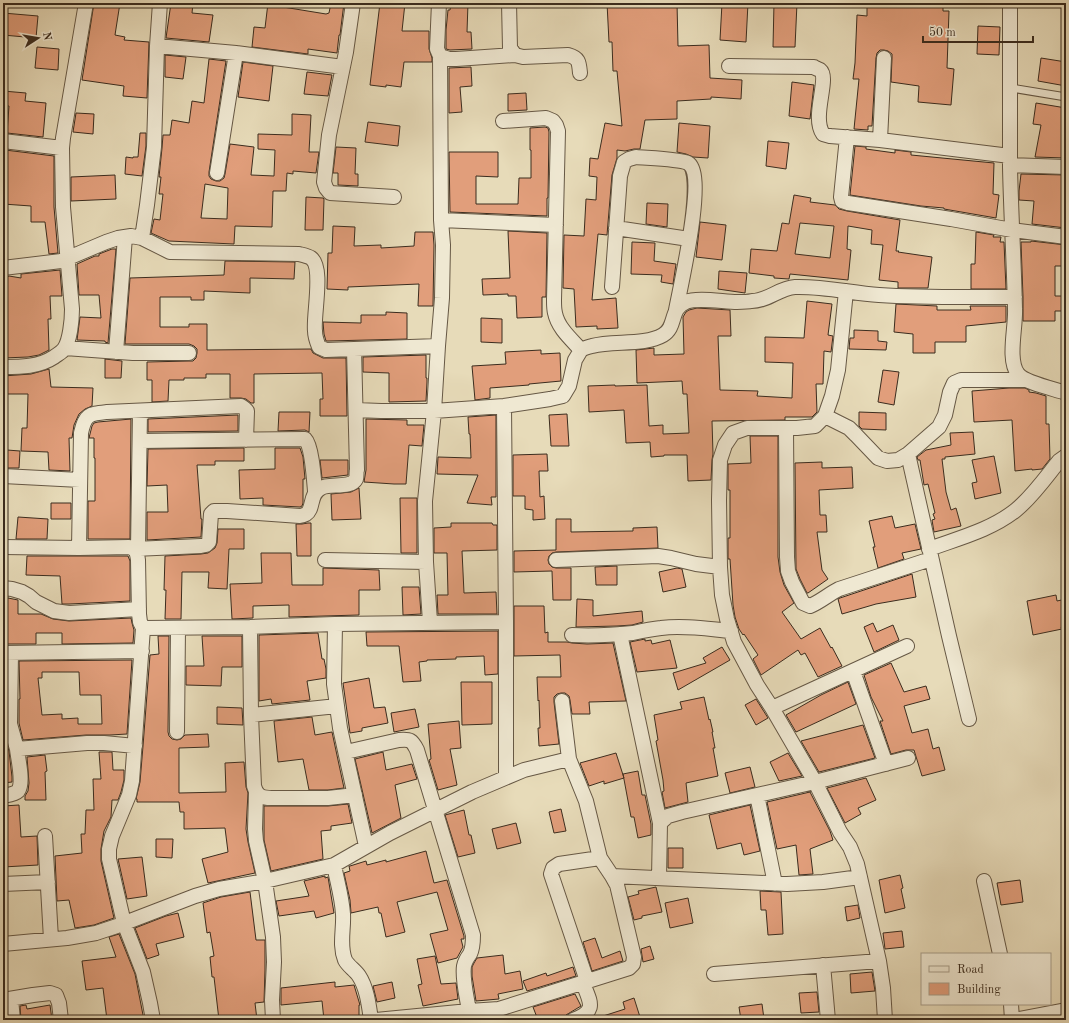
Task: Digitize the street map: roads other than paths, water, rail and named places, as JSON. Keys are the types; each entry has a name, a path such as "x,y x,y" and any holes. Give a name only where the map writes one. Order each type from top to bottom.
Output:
{"street":[{"path":"3,367 30,366 49,360 65,348 70,332 72,320 63,207 62,148 86,3"},
{"path":"142,238 154,146 160,3"},
{"path":"353,3 344,67 329,135 324,182 330,193 394,197"},
{"path":"430,622 426,562 425,501 434,411 444,269 444,245 441,220 440,56 437,49 439,3"},
{"path":"509,3 510,48 515,55"},
{"path":"1010,3 1010,161 1016,318 1012,351 1014,364 1018,374 1026,380"},
{"path":"157,46 236,53 344,67"},
{"path":"217,173 236,53"},
{"path":"440,56 449,59 456,59 515,55 523,57 568,54 574,56 579,62 580,73"},
{"path":"880,140 884,58"},
{"path":"729,66 814,67 820,70 823,74 823,81 818,121 823,134 830,136 880,140 1010,161 1066,167"},
{"path":"503,121 546,118 553,121 556,125 558,131 554,300 555,314 559,324 581,350"},
{"path":"847,137 841,197 842,201 1012,230 1066,237"},
{"path":"3,141 62,148"},
{"path":"356,410 434,411 504,406 564,396 569,386 575,360 581,350 593,345 652,340 664,335 671,327 676,310 692,224 695,178 688,163 679,160 636,157 624,162 620,176 612,287"},
{"path":"441,220 556,225"},
{"path":"616,228 689,239"},
{"path":"3,268 60,261 106,242 131,236 142,238 170,252 299,254 311,258 317,266 318,277 315,331 319,346 326,350 438,346"},
{"path":"116,352 125,237"},
{"path":"676,310 686,302 700,299 737,302 755,301 765,299 778,292 793,287 809,287 879,295 962,298 1015,297"},
{"path":"846,291 838,370 832,396 825,416 815,426 797,428 747,428 733,433 725,445 720,460 720,567 722,595 734,642 753,679 772,708 815,782 840,832 850,847 857,864 879,961 886,1020"},
{"path":"65,348 140,353 189,353"},
{"path":"315,491 322,487 348,485 356,479 354,349"},
{"path":"825,416 849,428 878,458 887,461 898,460 908,454 940,427 954,383 961,380 1026,380 1066,393"},
{"path":"79,548 81,433 87,416 107,412 241,406 247,411 246,440"},
{"path":"504,406 506,777"},
{"path":"140,411 136,549 138,560 140,622 143,628 142,652 132,781 129,795 112,836 109,849 109,859 124,923 143,972 153,1020"},
{"path":"786,428 788,571 803,604 810,606 818,603 839,589 930,554 993,525 1017,509 1060,460 1066,456"},
{"path":"3,547 129,547 136,549 201,546 206,545 209,542 211,514 214,511 300,516 309,511 315,491 310,449 308,442 305,439 140,441"},
{"path":"908,454 969,719"},
{"path":"3,476 80,480"},
{"path":"556,560 658,556 696,564 720,567"},
{"path":"325,560 426,562"},
{"path":"3,588 22,592 36,602 54,611 69,613 139,609"},
{"path":"143,628 250,627 430,622 506,622"},
{"path":"334,624 334,684 340,728 366,846"},
{"path":"250,627 251,715 254,786 256,793 255,829 256,841 265,881 273,937 273,1020"},
{"path":"572,635 591,636 620,634 674,627 731,631"},
{"path":"177,732 178,628"},
{"path":"620,634 660,823 659,878"},
{"path":"772,708 907,646"},
{"path":"3,796 11,795 17,791 21,784 17,749 10,724 7,653 142,652"},
{"path":"853,671 886,764"},
{"path":"376,1020 469,1011 500,1015 585,982 629,968 633,964 634,956 617,884 600,858 586,801 569,759 562,701"},
{"path":"251,715 337,706"},
{"path":"346,752 408,739 413,743 417,750 473,935 473,944 464,967 469,1011"},
{"path":"17,749 87,743 135,746"},
{"path":"660,823 668,816 682,812 815,782 908,758"},
{"path":"3,944 67,938 96,933 195,896 219,889 334,866 366,846 435,810 506,777 524,770 569,759"},
{"path":"256,793 264,798 328,798 355,795"},
{"path":"757,794 775,884"},
{"path":"45,836 51,939"},
{"path":"573,1020 587,1013 590,1008 590,1002 551,874 553,868 559,864 600,858"},
{"path":"334,866 341,897 343,915 342,944 345,960 359,976 364,986 371,1020"},
{"path":"612,876 775,884 823,882 860,877"},
{"path":"984,881 1000,953"},
{"path":"3,884 48,882"},
{"path":"714,974 879,961"},
{"path":"823,965 828,1020"},
{"path":"13,1020 7,999 50,993 56,995 59,1003 61,1020"},
{"path":"1011,1005 1013,1020 1066,1010"}],"lane":[{"path":"1011,88 1066,97"}]}
